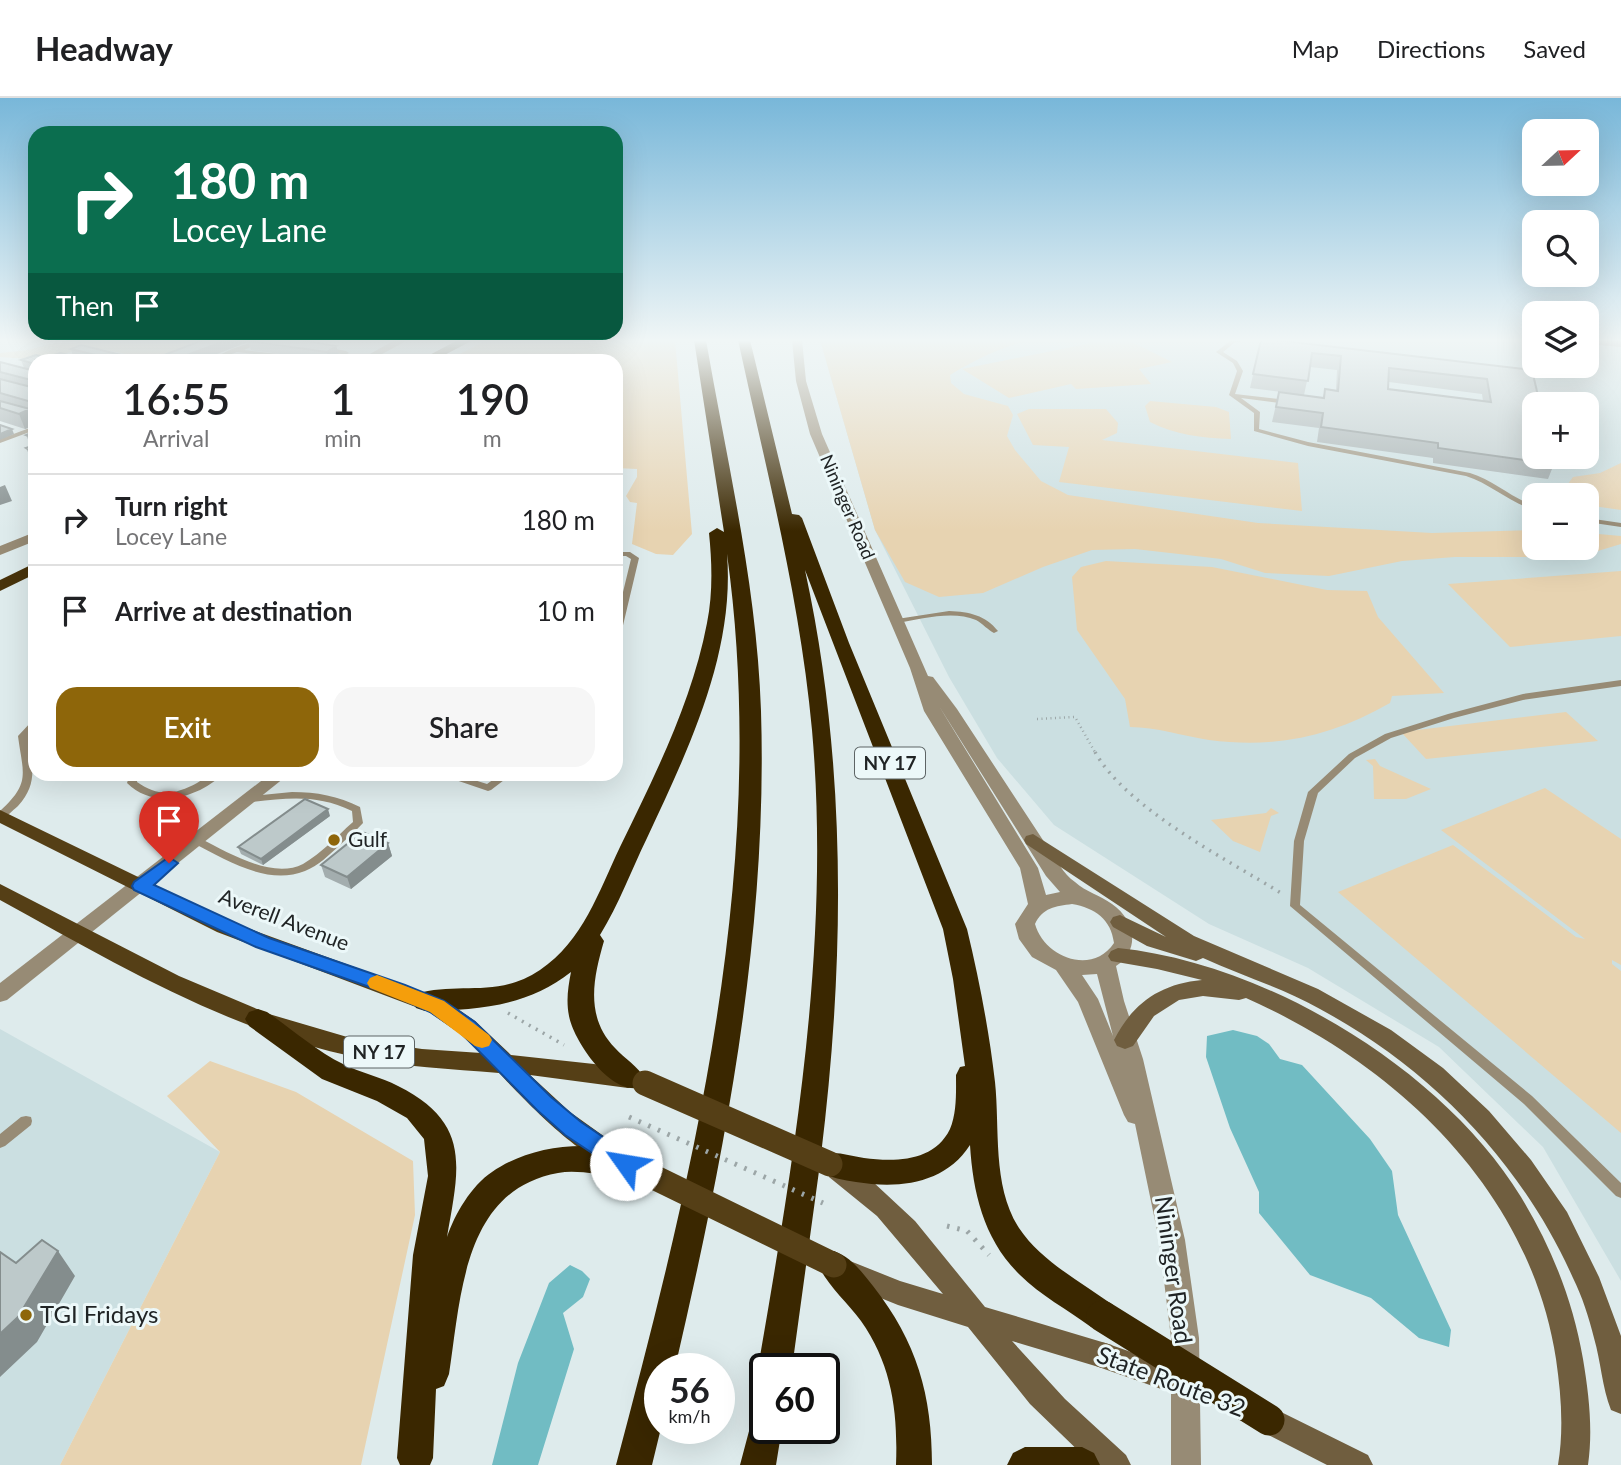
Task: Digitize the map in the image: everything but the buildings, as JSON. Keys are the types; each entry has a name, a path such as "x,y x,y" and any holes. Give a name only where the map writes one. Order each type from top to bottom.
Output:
{"highway":[{"path":"634,1465 671,1315 711,1127 735,977 748,853 751,753 748,670 710,404"},
{"name":"NY 17","path":"758,404 775,482 798,526 840,643 948,908 964,967 973,1038 967,1114 956,1144 930,1166 905,1172 879,1186 830,1164"},
{"path":"425,1001 495,997 536,984 572,958 601,912 680,747 709,656 721,583 715,522 719,458"},
{"path":"775,482 812,658 822,734 827,827 822,993 815,1077 800,1207 777,1353"},
{"path":"0,586 28,572"},
{"path":"601,912 579,986 580,1009 587,1031 599,1050 638,1081"},
{"path":"258,1019 332,1071 387,1093 417,1110 437,1134 441,1147 443,1176 428,1255 414,1461"},
{"path":"973,1038 981,1082 987,1184 995,1213 1019,1253 1055,1284 1102,1316 1269,1420"},
{"path":"414,1461 453,1265 474,1208 499,1182 542,1163 576,1158 626,1164"},
{"path":"834,1265 870,1295 910,1383 915,1429 914,1465"},
{"path":"758,1465 762,1444"},
{"path":"1025,1465 1098,1459"}],"main road":[{"name":"Averell Avenue","path":"0,816 263,943 425,1001 450,1014 468,1027 573,1128 626,1164 834,1265"},
{"path":"1032,840 1174,933 1230,961 1308,993 1385,1037 1443,1082 1498,1138 1546,1200 1584,1269 1609,1339 1621,1401"},
{"name":"NY 17","path":"0,891 189,990 258,1019 324,1040 379,1052 587,1071 638,1081 830,1164"},
{"path":"1120,922 1154,942 1230,961"},
{"path":"1112,960 1164,961 1205,971 1266,997 1335,1032 1402,1080 1466,1143 1502,1188 1530,1233 1561,1311 1573,1375 1576,1415 1573,1465"},
{"path":"1125,1040 1145,1010 1159,999 1178,990 1215,988 1266,997"},
{"path":"879,1186 977,1317 1098,1459"},
{"name":"State Route 32","path":"870,1295 977,1317 1177,1380 1269,1420 1358,1465"}],"street":[{"name":"Nininger Road","path":"807,404 816,434 918,668 932,711 1029,868 1038,906"},
{"path":"0,551 28,539"},
{"name":"Nininger Road","path":"918,668 949,709 1059,878 1083,898"},
{"path":"0,994 272,781"},
{"path":"1062,898 1083,898 1108,911 1120,922 1124,943 1112,960 1085,968 1065,966 1040,954 1029,940 1025,924 1027,917 1038,906 1062,898"},
{"name":"Nininger Road","path":"1112,960 1113,1002 1154,1160 1180,1285 1187,1397 1186,1465"},
{"name":"Nininger Road","path":"1065,966 1087,999 1154,1160"}],"lane":[{"path":"1245,404 1257,412 1256,430 1311,445 1403,459 1471,474 1522,502"},
{"path":"12,429 23,433"},
{"path":"0,441 28,431"},
{"path":"1599,522 1621,525"},
{"path":"623,554 635,558 623,609"},
{"path":"897,621 966,615 985,620 994,631"},
{"path":"1621,682 1523,697 1451,716 1388,736 1352,756 1313,792 1299,841 1295,906 1528,1100 1621,1192"},
{"path":"28,731 23,736 28,766"},
{"path":"0,816 25,795 28,778"},
{"path":"132,781 143,793 161,797 191,790 206,781"},
{"path":"468,781 488,788 498,781"},
{"path":"197,841 235,860 281,874 304,867 358,823 357,809 341,801 296,793 251,799"},
{"path":"0,1142 26,1121"}],"path":[{"path":"1037,719 1075,717 1103,767 1137,800 1264,880 1295,906"},
{"path":"504,1011 564,1045"},
{"path":"629,1117 823,1203"},
{"path":"947,1226 967,1231 992,1259"}],"shaded area":[{"path":"623,404 681,404 692,534 673,555 656,554 632,544 637,503 630,502 626,496 637,477 637,469 623,468"},
{"path":"838,404 1522,404 1522,469 1599,469 1599,404 1621,404 1621,1281 1543,1147 1439,1047 1308,968 1209,924 1054,825 997,758 949,677 875,530"},
{"path":"838,404 1000,404 1008,406 1013,415 1007,436 1015,450 1041,481 1068,495 1258,523 1432,533 1522,530 1522,557 1455,557 1402,561 1329,576 1265,573 1221,559 1135,549 1092,550 1043,567 983,593 939,597 905,582 875,530"},
{"path":"1181,404 1216,407 1229,412 1231,439 1209,438 1169,430 1150,422 1145,406"},
{"path":"1029,409 1106,409 1118,423 1117,433 1102,440 1298,463 1302,511 1059,482 1069,447 1033,445 1017,414"},
{"path":"1621,463 1621,510 1599,507 1599,483 1569,483 1573,477 1600,473"},
{"path":"1599,534 1621,536 1621,544 1599,551"},
{"path":"1106,561 1212,567 1327,590 1367,591 1378,617 1444,693 1392,696 1390,703 1347,724 1325,732 1281,741 1258,743 1209,740 1150,728 1130,727 1125,699 1077,630 1072,577 1081,567"},
{"path":"1621,571 1621,636 1510,647 1448,584"},
{"path":"1566,712 1598,741 1426,759 1401,732"},
{"path":"1375,759 1380,766 1431,789 1406,799 1374,799 1373,766 1366,760"},
{"path":"1545,788 1621,839 1621,965 1612,960 1612,964 1621,971 1621,1133 1338,892 1453,845 1576,937 1585,939 1441,830"},
{"path":"1271,808 1279,813 1271,816 1260,852 1233,841 1211,820 1266,813"},
{"path":"0,1029 220,1152 60,1465 0,1465"},
{"path":"210,1061 296,1092 413,1161 415,1215 361,1465 60,1465 220,1152 167,1096"}],"water":[{"path":"1233,1030 1257,1036 1269,1044 1280,1059 1302,1065 1370,1139 1392,1171 1398,1215 1451,1330 1449,1347 1419,1338 1371,1298 1310,1275 1259,1213 1259,1192 1230,1128 1206,1057 1207,1036"},
{"path":"570,1265 590,1279 583,1297 563,1313 574,1349 538,1465 492,1465 518,1363 549,1283"}],"slow traffic":[{"path":"377,983 437,1006 482,1040"}],"place":[{"name":"Gulf","path":"334,840"},
{"name":"TGI Fridays","path":"26,1315"}],"route":[{"path":"169,863 141,886 187,910 263,943 437,1006 468,1027 544,1104 590,1142 626,1164"}]}
